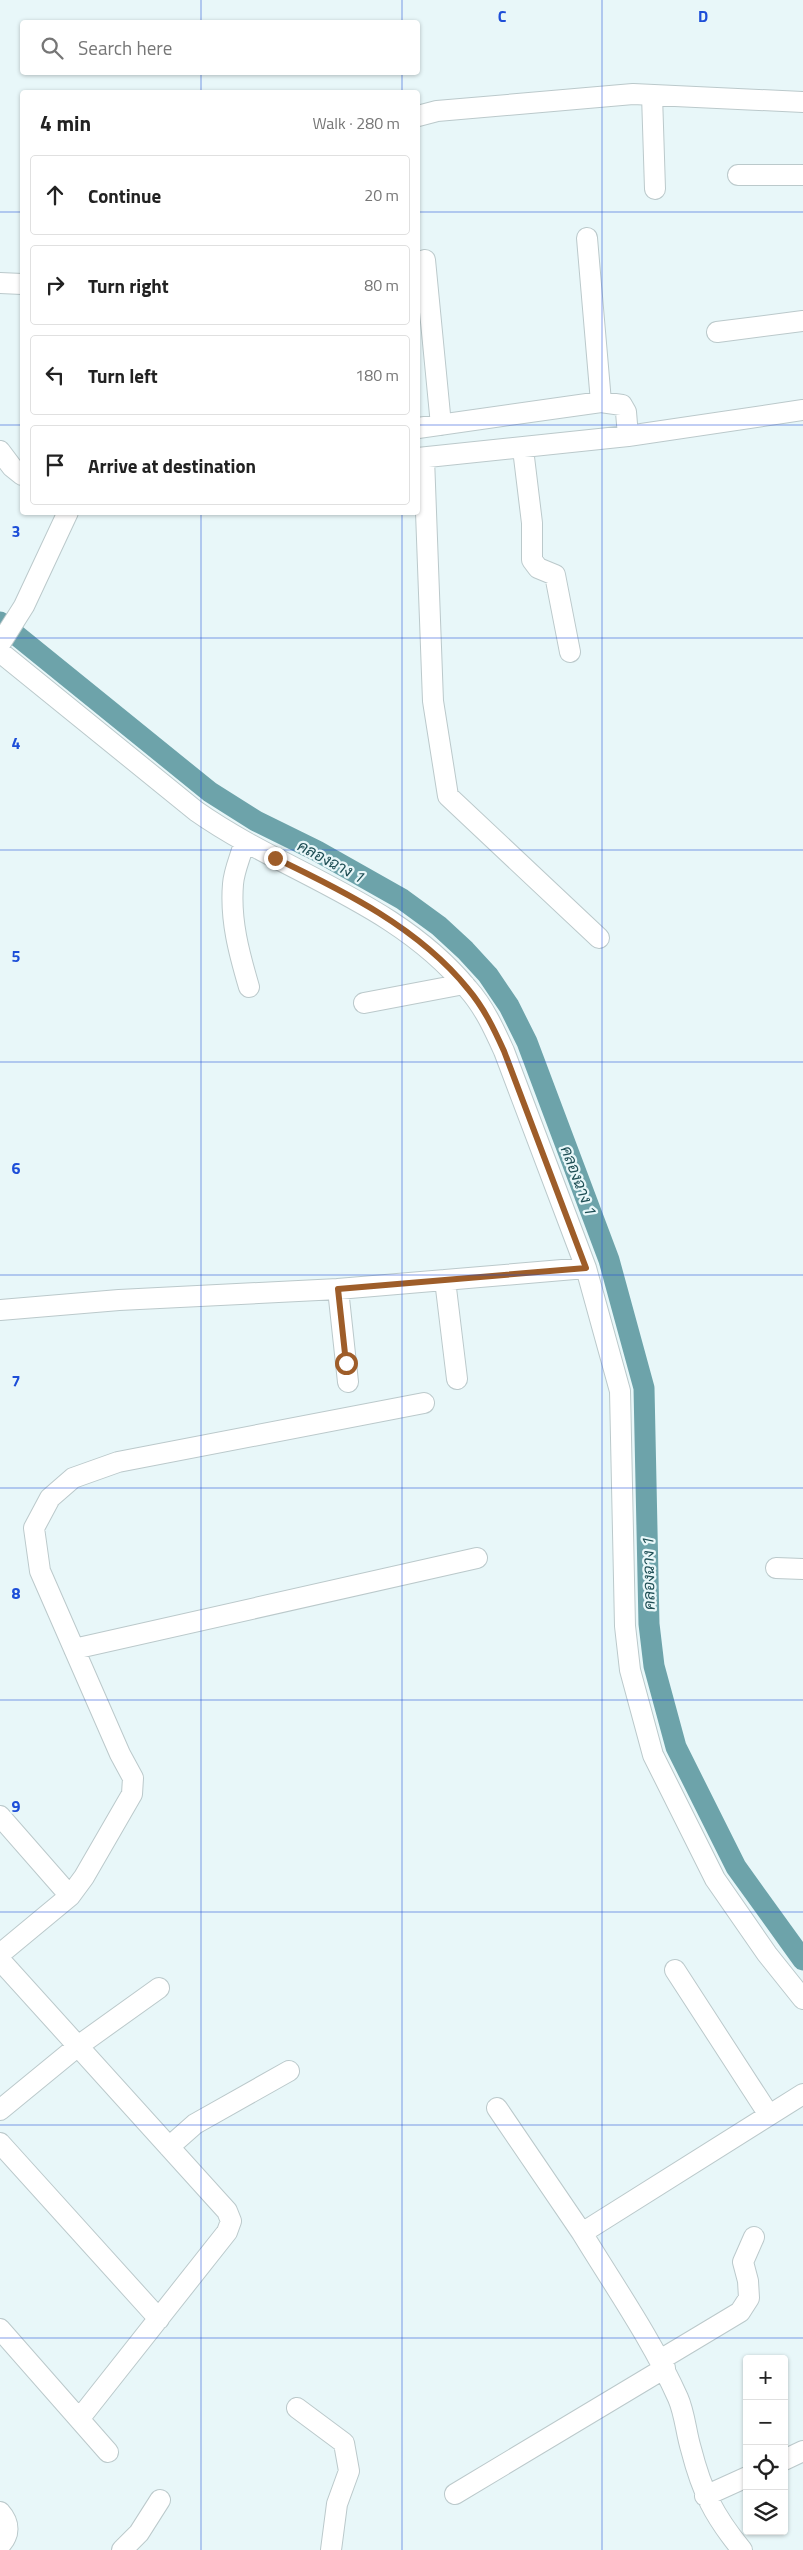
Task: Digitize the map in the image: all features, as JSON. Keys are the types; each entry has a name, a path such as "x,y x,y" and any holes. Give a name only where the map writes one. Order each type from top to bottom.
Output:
{"street":[{"path":"420,116 438,111 560,99 652,95 803,102"},
{"path":"652,95 655,189"},
{"path":"738,174 803,175"},
{"path":"587,238 601,402"},
{"path":"425,260 440,425"},
{"path":"0,283 20,284"},
{"path":"717,332 803,321"},
{"path":"420,428 601,402 622,405 626,412 628,436"},
{"path":"599,938 448,796 433,700 421,458 523,449 628,436 803,410"},
{"path":"523,449 532,523 532,560 538,568 555,575 570,652"},
{"path":"0,451 12,467 20,473"},
{"path":"67,515 24,606 1,645 196,811 244,843 306,872 389,919 423,944 464,984 488,1018 504,1051 586,1268 620,1391 625,1626 630,1670 653,1755 715,1879 767,1954 803,1999"},
{"path":"244,843 233,882 233,914 236,941 249,987"},
{"path":"364,1003 464,984"},
{"path":"0,1310 119,1300 338,1289 586,1268"},
{"path":"445,1280 457,1380"},
{"path":"338,1289 348,1382"},
{"path":"80,2418 227,2232 231,2221 227,2211 78,2046 2,1950 70,1896 84,1877 132,1794 133,1778 120,1754 40,1571 34,1528 50,1498 73,1478 118,1462 424,1403"},
{"path":"74,1649 477,1558"},
{"path":"776,1568 803,1568"},
{"path":"0,1816 70,1896"},
{"path":"676,1970 769,2115"},
{"path":"0,2110 78,2046 159,1988"},
{"path":"169,2147 195,2124 289,2071"},
{"path":"582,2233 803,2094"},
{"path":"497,2108 582,2233 662,2364 679,2401 705,2496 721,2524 742,2550"},
{"path":"0,2143 159,2319"},
{"path":"455,2494 662,2364 740,2312 749,2298 748,2281 743,2262 754,2237"},
{"path":"0,2329 108,2452"},
{"path":"297,2408 344,2442 349,2471 337,2504 331,2550"},
{"path":"788,2458 803,2452"},
{"path":"705,2496 743,2479"},
{"path":"128,2548 160,2500"},
{"path":"0,2512 8,2527 6,2539 0,2545"}],"waterway":[{"name":"คลองฉาง 1","path":"0,622 210,792 256,821 317,851 402,899 439,926 488,975 509,1006 527,1042 609,1260 644,1388 649,1624 654,1666 676,1747 736,1867 803,1960"}],"route":[{"path":"275,858 306,872 389,919 423,944 469,990 488,1018 504,1051 586,1268 338,1289 346,1363"}]}
